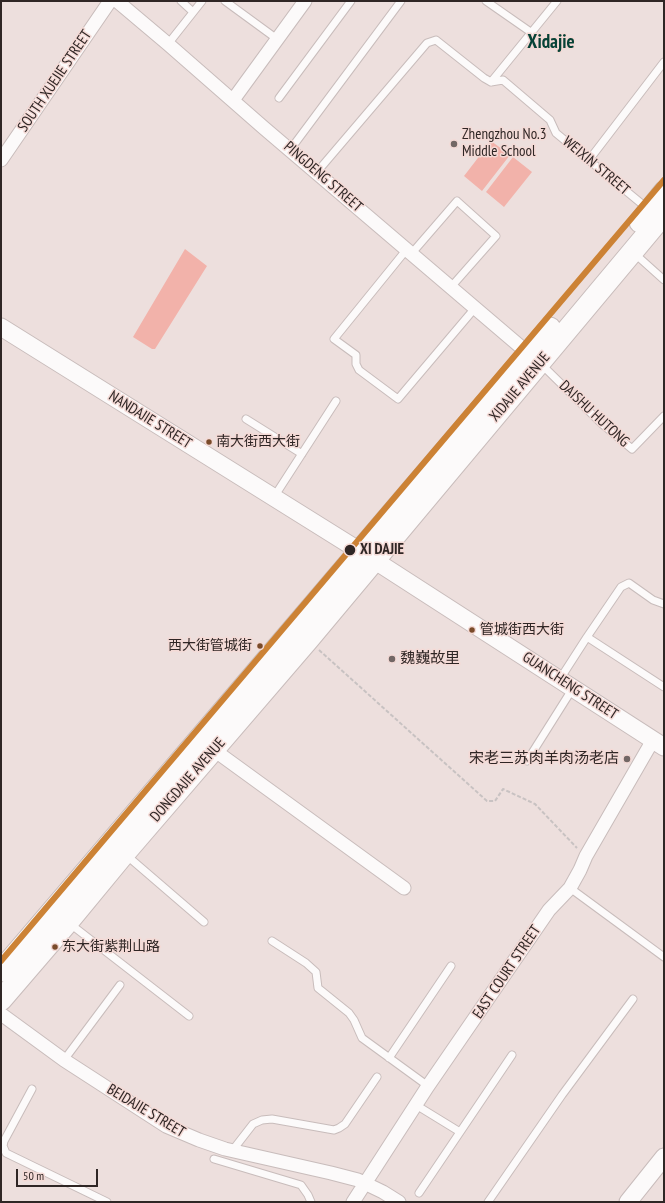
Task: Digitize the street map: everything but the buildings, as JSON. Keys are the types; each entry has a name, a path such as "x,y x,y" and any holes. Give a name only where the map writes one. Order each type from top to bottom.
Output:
{"main road":[{"name":"XIDAJIE AVENUE","path":"534,358 632,252 657,212 664,192"},
{"name":"XIDAJIE AVENUE","path":"367,555 657,212"},
{"name":"DONGDAJIE AVENUE","path":"1,1000 308,640 367,555"},
{"name":"DONGDAJIE AVENUE","path":"1,971 367,555"}],"street":[{"name":"SOUTH XUEJIE STREET","path":"1,160 110,1"},
{"name":"PINGDENG STREET","path":"117,1 534,358"},
{"path":"233,100 305,1"},
{"name":"NANDAJIE STREET","path":"1,327 367,555"},
{"name":"GUANCHENG STREET","path":"367,555 658,743"},
{"name":"EAST COURT STREET","path":"354,1202 428,1086 549,910 570,888 586,856 658,743"},
{"path":"214,750 404,888"},
{"name":"BEIDAJIE STREET","path":"1,1014 64,1060 166,1126 199,1140 232,1151 331,1172 358,1180 383,1192 399,1202"},
{"path":"628,1202 664,1157"}],"lane":[{"path":"181,1 193,12"},
{"path":"168,44 202,1"},
{"path":"225,1 277,39"},
{"path":"279,98 351,1"},
{"path":"290,150 401,1"},
{"path":"486,1 532,33"},
{"path":"317,172 427,43 436,40 490,82 557,1"},
{"path":"589,160 664,62"},
{"name":"WEIXIN STREET","path":"490,82 503,80 550,120 556,133 657,212"},
{"path":"451,287 496,236 457,201 409,251 334,339 356,355 356,364 359,370 398,399 475,308"},
{"path":"632,252 664,280"},
{"name":"DAISHU HUTONG","path":"534,358 601,423 632,449 664,416"},
{"path":"274,497 336,401"},
{"path":"246,419 302,454"},
{"path":"527,761 566,684 586,637 621,587 629,583 653,600 664,604"},
{"path":"586,637 664,687"},
{"path":"124,854 204,922"},
{"path":"570,888 664,957"},
{"path":"68,922 189,1016"},
{"path":"272,941 306,963 316,972 318,988 349,1013 354,1020 362,1038 428,1086"},
{"path":"389,1058 451,966"},
{"path":"64,1060 120,985"},
{"path":"488,1202 562,1095 634,999"},
{"path":"419,1193 512,1055"},
{"path":"232,1151 253,1124 262,1120 272,1119 334,1130 339,1128 345,1124 377,1077"},
{"path":"32,1089 4,1141 3,1146 6,1153 107,1202"},
{"path":"416,1104 460,1132"},
{"path":"214,1159 301,1185 311,1202"}],"path":[{"path":"308,640 487,801 495,801 503,789 535,804 586,856"}],"shaded area":[{"path":"491,141 510,155 482,191 464,176"},
{"path":"513,157 532,172 504,207 486,192"},
{"path":"185,249 207,266 155,349 152,349 133,337"}],"transit line":[{"path":"1,961 664,180"}],"place":[{"name":"Zhengzhou No.3 Middle School","path":"454,144"},
{"name":"南大街西大街","path":"209,442"},
{"name":"XI DAJIE","path":"350,550"},
{"name":"管城街西大街","path":"472,630"},
{"name":"西大街管城街","path":"260,646"},
{"name":"魏巍故里","path":"392,659"},
{"name":"宋老三苏肉羊肉汤老店","path":"627,759"},
{"name":"东大街紫荆山路","path":"55,947"}],"district":[{"name":"Xidajie","path":"551,43"}]}
